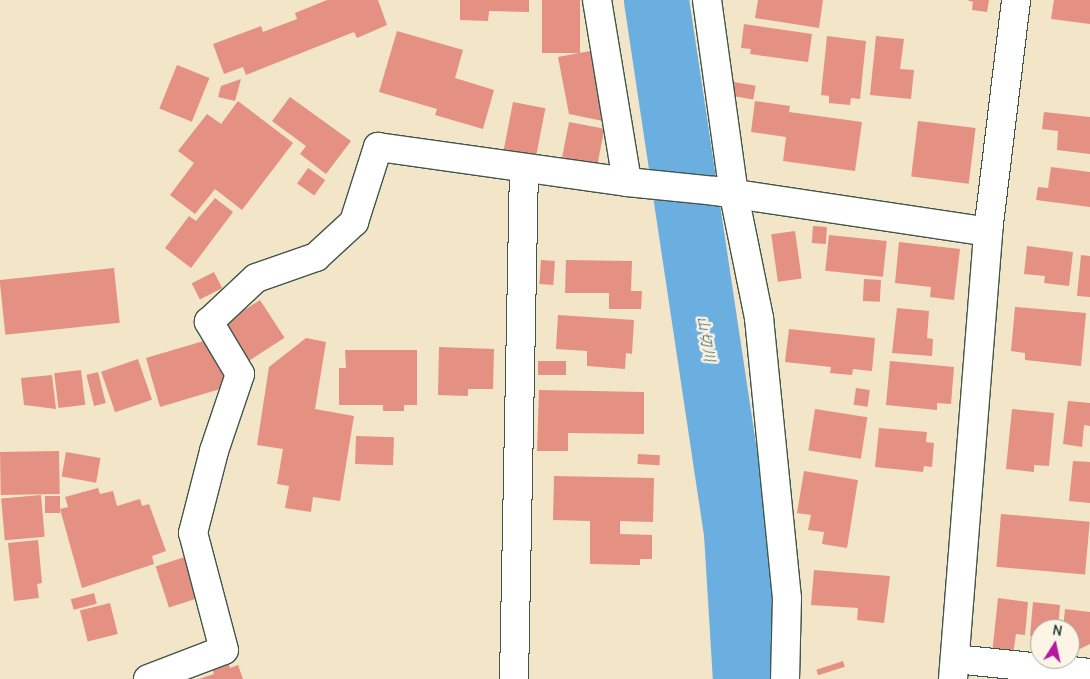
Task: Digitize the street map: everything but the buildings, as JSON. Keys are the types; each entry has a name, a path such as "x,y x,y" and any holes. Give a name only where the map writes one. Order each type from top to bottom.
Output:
{"street":[{"path":"597,0 635,183"},
{"path":"707,0 724,193 759,318 787,598 785,679"},
{"path":"1016,0 988,232 954,669 1090,673"},
{"path":"148,679 224,650 193,533 214,451 240,374 209,322 256,278 316,256 354,222 378,147 635,183 724,193 988,232"},
{"path":"514,679 524,168"}],"waterway":[{"name":"山切川","path":"656,0 736,533 745,679"}]}
